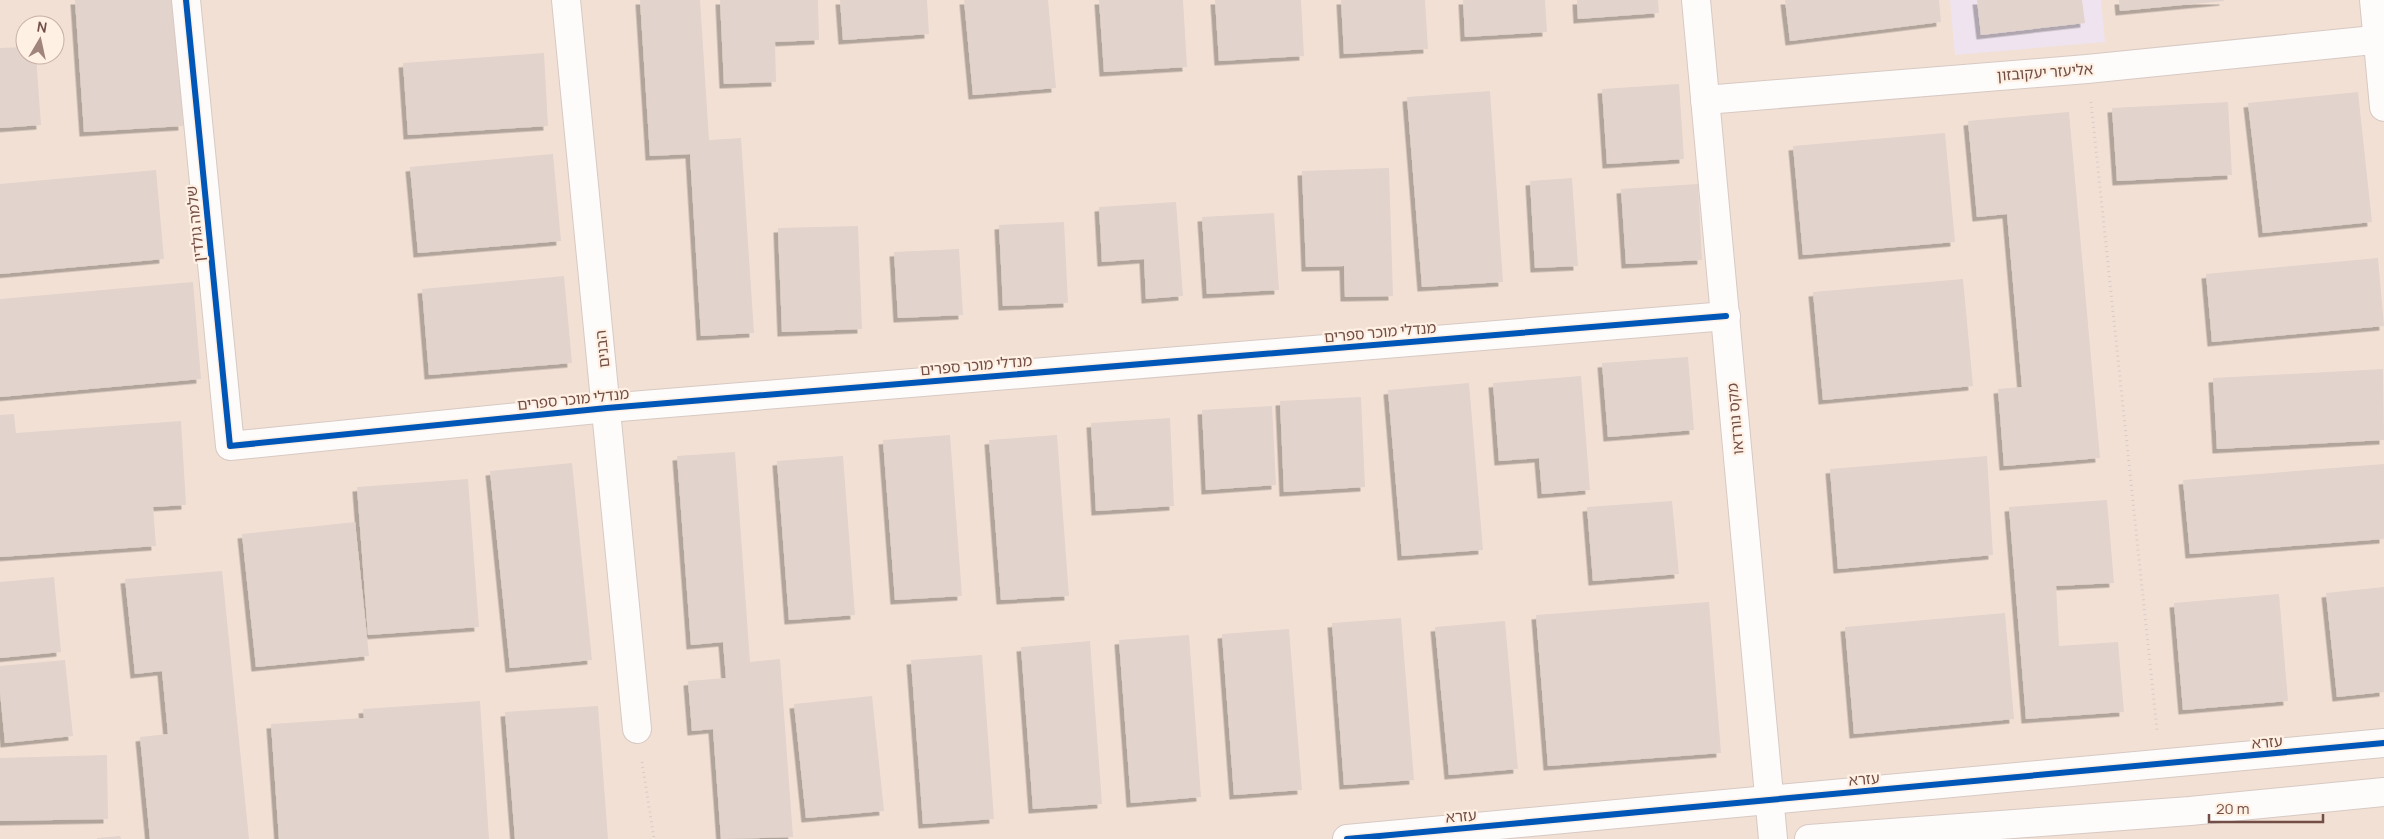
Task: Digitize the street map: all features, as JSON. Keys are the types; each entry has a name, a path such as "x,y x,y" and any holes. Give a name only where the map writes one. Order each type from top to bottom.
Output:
{"street":[{"name":"שלמה גולדין","path":"186,0 230,446"},
{"name":"הבנים","path":"566,0 608,408 637,729"},
{"name":"מקס נורדאו","path":"1696,0 1770,800 1772,839"},
{"path":"2374,0 2381,39 2384,107"},
{"name":"אליעזר יעקובזון","path":"1705,100 2087,69 2381,39"},
{"name":"מנדלי מוכר ספרים","path":"230,446 608,408 1726,316"},
{"name":"עזרא","path":"1346,839 2384,743"},
{"path":"1809,839 2190,811 2384,792"}],"path":[{"path":"2087,69 2160,764"},
{"path":"637,729 654,839"}],"shaded area":[{"path":"0,0 2384,0 2384,839 0,839"},
{"path":"1950,0 2101,0 2105,42 1955,55"}],"building":[{"path":"75,0 175,0 183,126 84,132"},
{"path":"640,0 700,0 709,140 741,138 754,333 701,336 690,154 650,156"},
{"path":"720,0 818,0 819,40 775,42 776,82 724,84"},
{"path":"840,0 927,0 929,34 843,40"},
{"path":"964,0 1048,0 1056,88 973,95"},
{"path":"1099,0 1183,0 1187,67 1104,72"},
{"path":"1215,0 1301,0 1304,56 1219,61"},
{"path":"1341,0 1425,0 1428,49 1344,54"},
{"path":"1463,0 1545,0 1547,32 1465,37"},
{"path":"1577,0 1658,0 1659,13 1578,19"},
{"path":"1785,0 1939,0 1941,22 1790,41"},
{"path":"1977,0 2082,0 2085,23 1981,35"},
{"path":"2119,0 2224,0 2224,1 2120,11"},
{"path":"15,47 15,65 37,65 41,125 0,128 0,48"},
{"path":"544,53 548,126 408,135 403,63"},
{"path":"1679,84 1684,159 1607,164 1602,89"},
{"path":"1490,91 1503,282 1422,287 1407,97"},
{"path":"2358,92 2372,222 2263,233 2248,103"},
{"path":"2228,102 2232,175 2117,181 2112,108"},
{"path":"2069,112 2100,458 2004,466 1998,389 2022,387 2007,214 1977,217 1968,121"},
{"path":"1945,133 1955,242 1803,255 1793,146"},
{"path":"553,154 561,241 418,253 410,167"},
{"path":"1389,168 1393,296 1345,297 1344,266 1306,267 1302,171"},
{"path":"156,170 164,259 0,274 0,184"},
{"path":"1572,178 1578,266 1535,268 1530,181"},
{"path":"1698,184 1702,260 1626,264 1621,189"},
{"path":"1176,202 1183,296 1146,299 1144,259 1102,262 1099,207"},
{"path":"1274,213 1279,290 1207,294 1202,217"},
{"path":"1064,222 1068,303 1003,306 999,225"},
{"path":"858,226 862,329 782,332 778,228"},
{"path":"959,249 963,315 898,318 894,252"},
{"path":"2378,258 2384,326 2212,342 2206,274"},
{"path":"564,276 572,363 429,375 422,289"},
{"path":"1963,279 1973,386 1823,400 1813,292"},
{"path":"193,282 201,379 0,397 0,299"},
{"path":"1688,357 1694,430 1608,437 1602,363"},
{"path":"2383,369 2384,440 2217,449 2213,378"},
{"path":"1581,376 1590,490 1542,494 1539,458 1499,461 1493,383"},
{"path":"1469,383 1483,550 1402,556 1388,390"},
{"path":"1361,397 1365,487 1284,492 1280,401"},
{"path":"1272,406 1276,485 1206,490 1202,410"},
{"path":"14,414 16,433 181,421 186,505 153,507 156,546 0,557 0,415"},
{"path":"1170,418 1174,506 1096,511 1091,423"},
{"path":"950,435 962,596 895,600 883,440"},
{"path":"1057,435 1069,596 1001,600 989,440"},
{"path":"735,452 750,662 780,659 793,837 721,839 713,729 692,731 688,681 726,678 723,642 691,645 677,456"},
{"path":"843,456 855,615 789,620 777,461"},
{"path":"1987,456 1993,555 1838,569 1830,469"},
{"path":"572,463 592,660 510,668 490,471"},
{"path":"2384,464 2384,539 2190,554 2183,480"},
{"path":"468,479 479,627 368,635 357,487"},
{"path":"2107,500 2114,583 2056,586 2059,646 2118,642 2124,712 2026,719 2009,507"},
{"path":"1672,501 1679,574 1593,581 1587,507"},
{"path":"355,522 369,656 256,667 242,534"},
{"path":"222,571 249,839 150,839 140,737 168,734 162,671 135,674 125,579"},
{"path":"54,577 61,652 0,658 0,582"},
{"path":"2384,587 2384,692 2337,697 2326,593"},
{"path":"2279,594 2288,701 2183,710 2174,603"},
{"path":"1709,602 1721,753 1548,766 1536,615"},
{"path":"2005,613 2014,719 1854,734 1845,627"},
{"path":"1401,618 1414,780 1344,785 1332,623"},
{"path":"1505,621 1518,769 1449,775 1435,627"},
{"path":"1289,629 1302,790 1234,795 1222,634"},
{"path":"1189,635 1201,797 1131,803 1119,640"},
{"path":"1090,641 1102,804 1033,809 1021,647"},
{"path":"982,655 994,819 923,824 911,660"},
{"path":"65,660 73,736 5,743 0,692 0,666"},
{"path":"872,696 884,811 806,818 794,704"},
{"path":"480,701 489,839 279,839 271,724 364,718 363,709"},
{"path":"598,706 608,839 515,839 505,712"},
{"path":"107,755 108,819 0,821 0,758"},
{"path":"120,836 121,839 97,839 97,838"}],"cycle path":[{"path":"186,0 230,446 607,408 1726,316"},
{"path":"1347,839 2384,743"}]}
